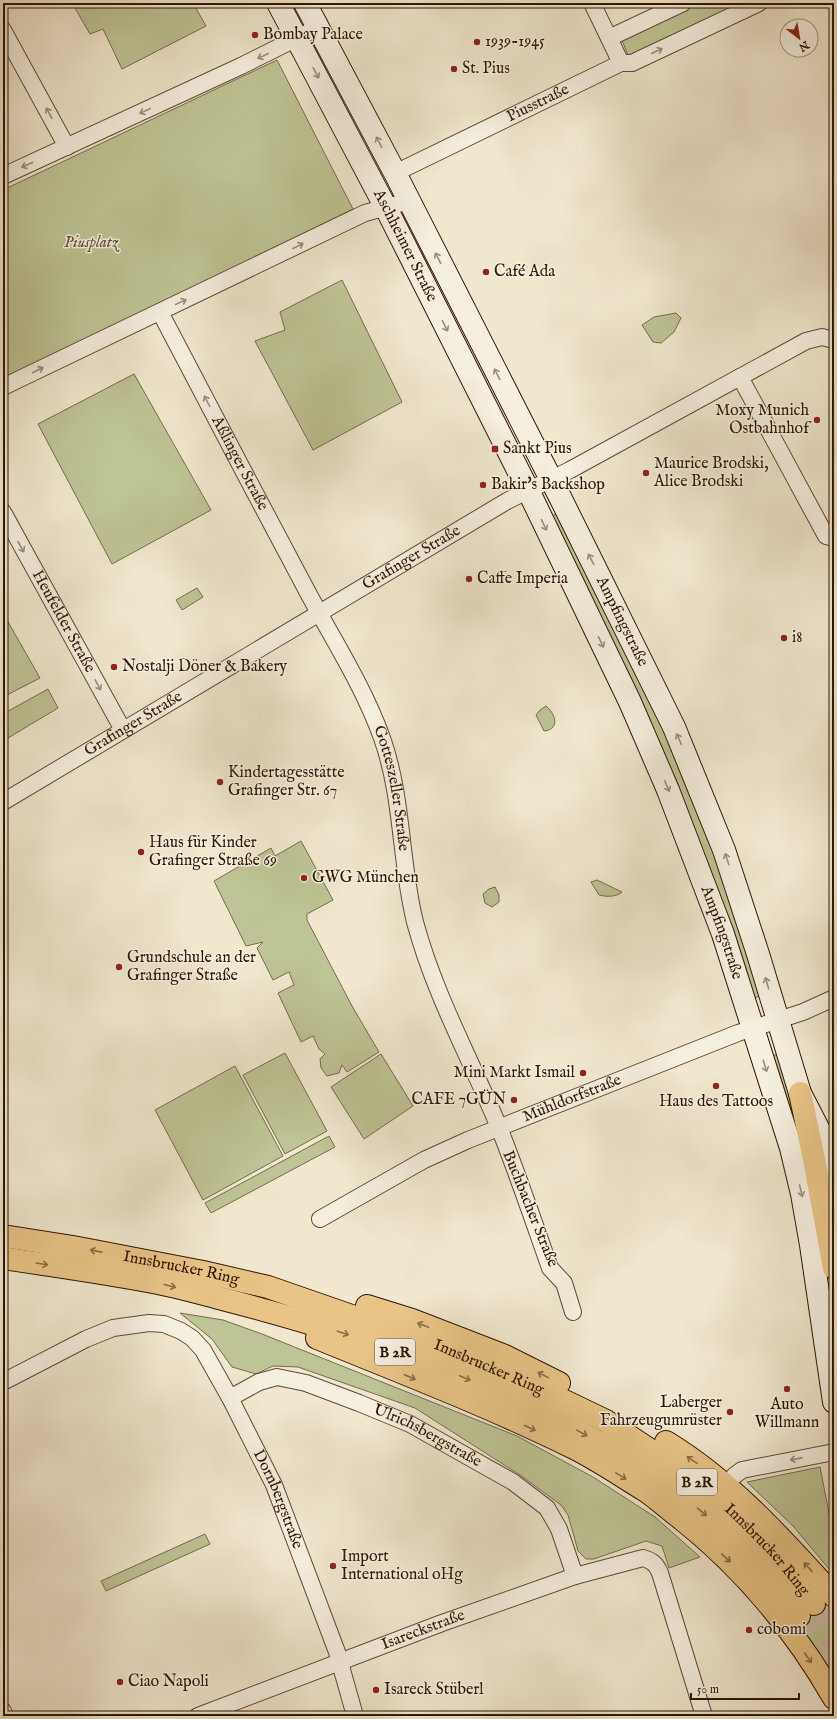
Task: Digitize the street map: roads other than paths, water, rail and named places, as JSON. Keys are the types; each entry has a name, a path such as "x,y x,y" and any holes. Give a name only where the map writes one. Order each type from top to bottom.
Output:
{"highway":[{"path":"800,1093 834,1268"},
{"name":"Innsbrucker Ring","path":"3,1236 73,1247 203,1272 268,1287 438,1346 552,1395 606,1421 674,1465 709,1492 732,1512 773,1553 806,1610 766,1575 741,1548 705,1515 659,1478 582,1432 548,1415 460,1376 353,1336 292,1317 238,1303 160,1283 3,1258"},
{"path":"268,1287 326,1294 412,1320 505,1356 608,1408 694,1460 726,1486 777,1534 834,1596"},
{"path":"238,1303 281,1324 472,1402 575,1448 648,1492 698,1531 733,1564 762,1596 786,1625 834,1698"}],"main road":[{"name":"Aschheimer Straße","path":"278,3 298,38 386,208 528,490"},
{"name":"Aschheimer Straße","path":"306,3 395,173 550,479"},
{"name":"Ampfingstraße","path":"550,479 670,720 696,780 724,850 758,954 800,1093 821,1134 834,1173"},
{"name":"Ampfingstraße","path":"528,490 630,702 668,790 723,934 790,1148 802,1194 834,1402"}],"street":[{"path":"592,3 621,63"},
{"path":"609,38 683,3"},
{"name":"Piusstraße","path":"395,173 621,63 632,63 759,3"},
{"path":"3,176 268,54 319,27"},
{"path":"3,30 67,147"},
{"path":"3,387 365,213 409,201"},
{"name":"Aßlinger Straße","path":"160,312 320,614"},
{"name":"Grafinger Straße","path":"3,802 528,490 570,470 806,341 822,337 833,338"},
{"path":"740,377 826,536 834,538"},
{"name":"Heufelder Straße","path":"3,512 123,730"},
{"name":"Gotteszeller Straße","path":"320,614 356,677 382,739 391,772 415,922 434,979 498,1127"},
{"name":"Mühldorfstraße","path":"320,1219 424,1160 498,1127 738,1033 804,1012 834,998"},
{"name":"Buchbacher Straße","path":"498,1127 550,1268 564,1283 573,1312"},
{"name":"Dornbergstraße","path":"3,1382 100,1332 130,1324 164,1324 181,1331 192,1338 203,1350 230,1398 274,1485 340,1662 355,1716"},
{"name":"Ulrichsbergstraße","path":"230,1398 259,1382 277,1377 313,1386 360,1403 410,1424 513,1482 547,1508 559,1529 575,1576"},
{"path":"726,1486 734,1476 742,1470 834,1452"},
{"name":"Isareckstraße","path":"198,1716 442,1623 575,1576 634,1559 643,1558 652,1560 658,1566 704,1716"},
{"path":"3,1711 5,1716"}],"tunnel":[{"path":"814,1604 834,1634"},
{"path":"799,1616 834,1667"}],"place":[{"name":"Bombay Palace","path":"255,35"},
{"name":"1939-1945","path":"477,42"},
{"name":"St. Pius","path":"454,69"},
{"name":"Café Ada","path":"486,272"},
{"name":"Moxy Munich Ostbahnhof","path":"817,420"},
{"name":"Sankt Pius","path":"495,449"},
{"name":"Maurice Brodski, Alice Brodski","path":"646,473"},
{"name":"Bakir's Backshop","path":"483,485"},
{"name":"Caffe Imperia","path":"469,579"},
{"name":"i8","path":"784,638"},
{"name":"Nostalji Döner & Bakery","path":"114,667"},
{"name":"Kindertagesstätte Grafinger Str. 67","path":"220,782"},
{"name":"Haus für Kinder Grafinger Straße 69","path":"141,852"},
{"name":"GWG München","path":"304,878"},
{"name":"Grundschule an der Grafinger Straße","path":"119,967"},
{"name":"Mini Markt Ismail","path":"583,1073"},
{"name":"Haus des Tattoos","path":"716,1086"},
{"name":"CAFE 7GÜN","path":"514,1100"},
{"name":"Auto Willmann","path":"787,1389"},
{"name":"Laberger Fahrzeugumrüster","path":"730,1412"},
{"name":"Import International oHg","path":"333,1566"},
{"name":"cobomi","path":"749,1630"},
{"name":"Ciao Napoli","path":"120,1682"},
{"name":"Isareck Stüberl","path":"376,1690"}],"park label":[{"name":"Piusplatz","path":"91,243"}]}
